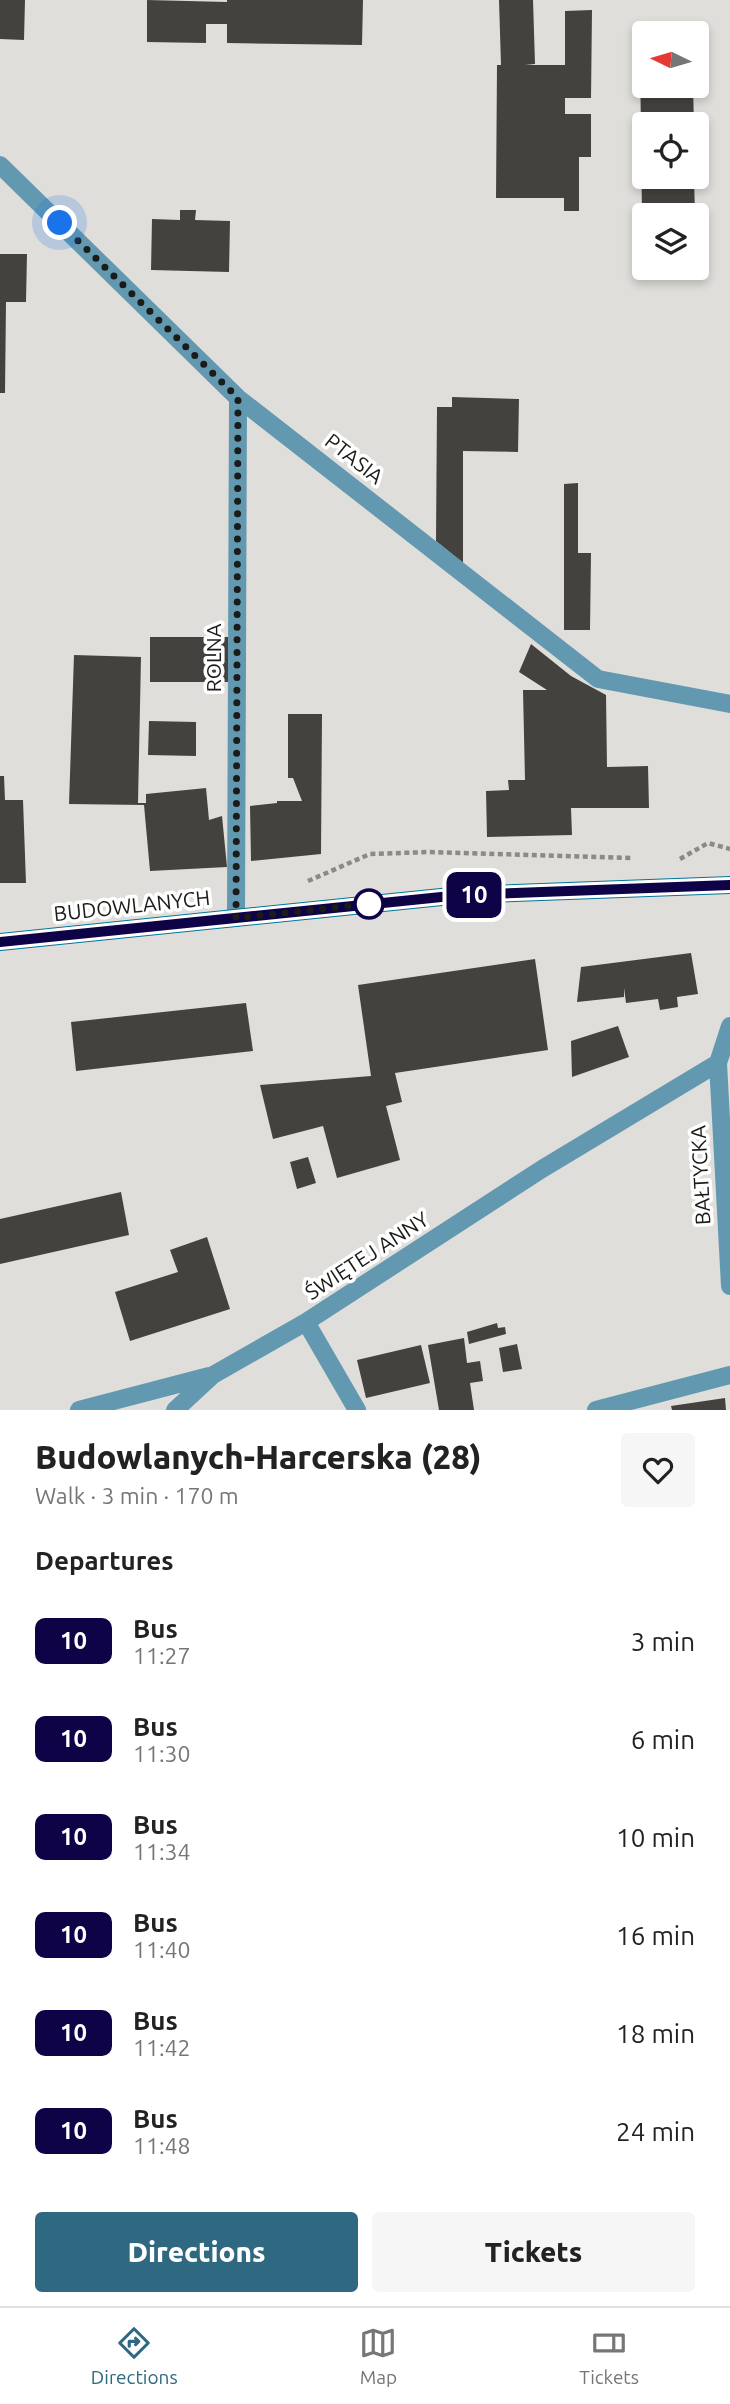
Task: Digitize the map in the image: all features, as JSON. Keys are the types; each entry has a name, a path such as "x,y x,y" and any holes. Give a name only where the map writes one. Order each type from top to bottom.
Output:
{"main road":[{"name":"BUDOWLANYCH","path":"0,942 461,895 730,885"}],"street":[{"name":"PTASIA","path":"0,165 238,398 598,679 730,704"},
{"name":"ROLNA","path":"236,918 238,398"},
{"path":"718,1063 730,1026"},
{"name":"ŚWIĘTEJ ANNY","path":"175,1410 213,1375 306,1322 542,1170 718,1063"},
{"name":"BAŁTYCKA","path":"718,1063 730,1286"},
{"path":"306,1322 357,1410"},
{"name":"ŚWIĘTEJ ANNY","path":"79,1410 213,1375"},
{"path":"596,1410 730,1375"}],"building":[{"path":"0,0 25,0 24,40 0,39"},
{"path":"147,0 363,0 362,45 227,43 227,24 206,24 206,43 147,42"},
{"path":"499,0 533,0 535,64 525,65 565,65 565,11 592,10 591,98 565,98 565,114 591,114 591,157 579,157 579,211 564,211 564,198 496,198 497,65 501,65"},
{"path":"641,98 693,98 694,112 641,112"},
{"path":"642,189 694,189 695,203 642,203"},
{"path":"180,210 196,210 195,220 230,221 229,272 151,270 152,219 180,220"},
{"path":"0,254 27,254 26,302 6,302 5,393 0,393"},
{"path":"452,397 519,399 518,452 463,451 463,563 436,541 437,407 452,407"},
{"path":"578,483 578,553 591,553 590,630 564,630 564,484"},
{"path":"150,637 228,637 228,682 150,682"},
{"path":"531,644 571,676 606,695 607,767 648,766 649,808 571,808 572,835 487,837 486,791 509,790 508,780 525,780 523,690 547,690 519,672"},
{"path":"74,655 141,657 138,803 146,803 146,794 206,788 209,820 222,816 227,867 150,871 144,805 69,804"},
{"path":"288,714 322,714 321,854 251,861 250,806 277,801 302,801 293,778 288,778"},
{"path":"149,721 196,722 196,756 148,755"},
{"path":"0,776 4,776 5,800 23,800 26,883 0,883"},
{"path":"691,953 698,994 677,997 678,1007 660,1010 658,999 626,1003 624,988 624,997 577,1002 581,967"},
{"path":"535,959 548,1050 395,1073 402,1102 386,1106 400,1160 337,1178 323,1126 273,1139 260,1085 371,1076 358,985"},
{"path":"246,1003 253,1051 76,1071 71,1022"},
{"path":"618,1026 629,1057 572,1077 571,1041"},
{"path":"308,1157 316,1183 297,1189 290,1162"},
{"path":"121,1192 129,1235 0,1264 0,1219"},
{"path":"207,1237 230,1309 130,1341 115,1292 178,1272 170,1250"},
{"path":"497,1323 498,1328 505,1327 506,1334 469,1344 467,1332"},
{"path":"464,1338 467,1363 480,1361 483,1381 470,1383 474,1410 439,1410 428,1345"},
{"path":"517,1344 522,1369 503,1372 499,1348"},
{"path":"421,1345 430,1383 366,1398 357,1360"},
{"path":"725,1398 726,1410 672,1410 671,1406"}],"bus line":[{"name":"10","path":"0,942 461,895 730,885"}],"route":[{"path":"60,223 238,398 236,918 369,904"}]}
